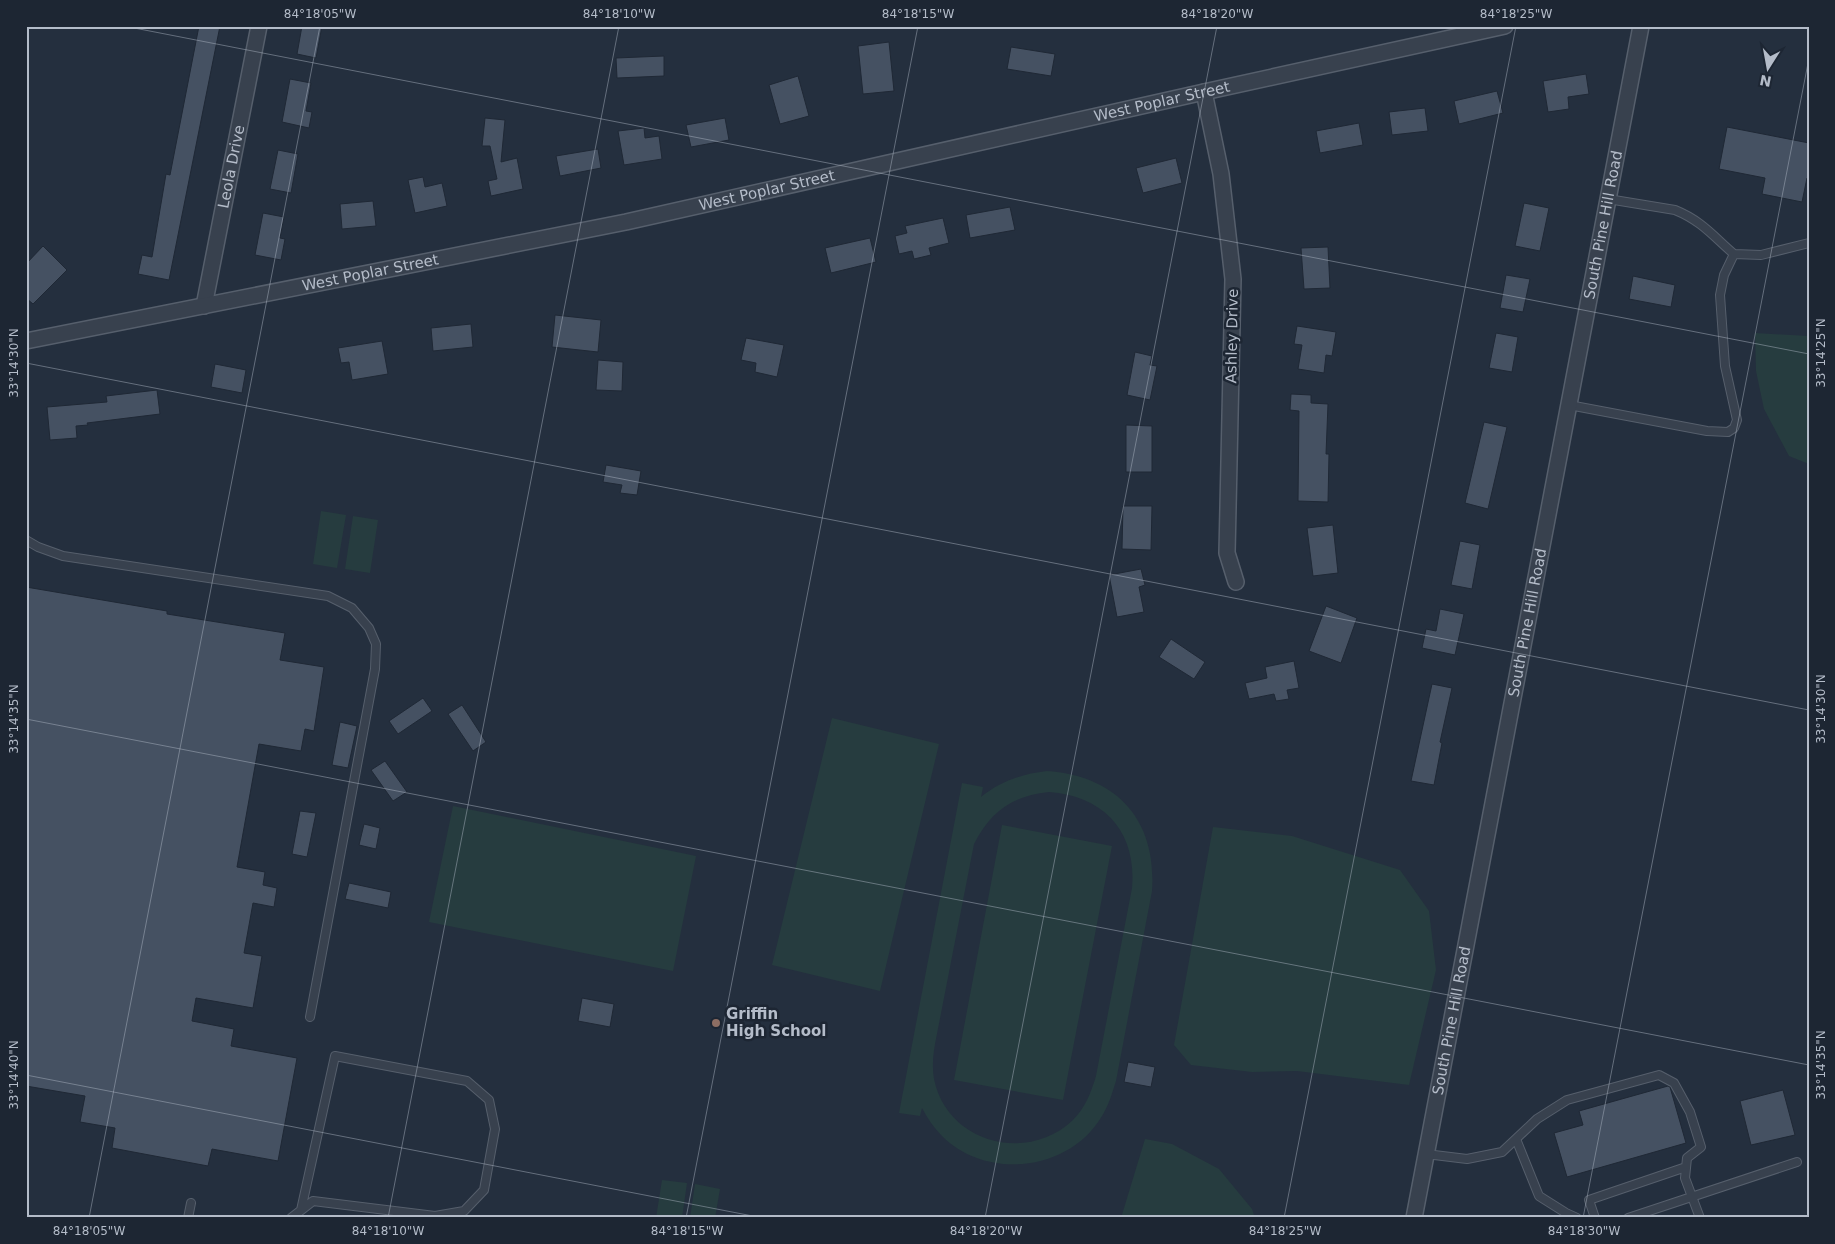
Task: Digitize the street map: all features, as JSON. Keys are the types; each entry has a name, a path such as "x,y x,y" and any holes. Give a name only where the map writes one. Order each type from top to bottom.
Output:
{"street":[{"name":"Leola Drive","path":"204,306 259,26"},
{"name":"West Poplar Street","path":"26,342 626,222 1505,26"},
{"name":"South Pine Hill Road","path":"1414,1218 1641,26"},
{"name":"Ashley Drive","path":"1204,92 1221,174 1233,279 1227,553 1236,582"}],"lane":[{"path":"1608,199 1675,210 1685,214 1706,227 1734,254 1761,255 1809,243"},
{"path":"1569,405 1707,431 1728,432 1734,428 1737,420 1724,359 1720,295 1724,275 1734,254"},
{"path":"26,540 38,547 63,556 328,596 352,608 368,628 376,644 375,669 310,1017"},
{"path":"291,1218 313,1201 435,1216 464,1210 484,1190 494,1129 489,1100 466,1081 335,1056 301,1210"},
{"path":"1426,1154 1467,1159 1502,1152 1537,1119 1567,1100 1659,1075 1674,1083 1690,1112 1701,1147 1687,1158 1685,1178 1700,1218"},
{"path":"1516,1139 1539,1196 1577,1218"},
{"path":"1628,1218 1797,1162"},
{"path":"1595,1218 1588,1200 1686,1167"},
{"path":"188,1218 191,1203"}],"green space":[{"path":"1755,333 1809,336 1809,464 1789,456 1764,409 1756,371"},
{"path":"321,511 346,515 337,568 313,564"},
{"path":"353,516 378,520 370,573 345,569"},
{"path":"832,718 939,744 880,991 772,965"},
{"path":"1047,771 1072,775 1094,782 1113,793 1128,807 1140,824 1148,843 1152,866 1152,891 1116,1081 1102,1116 1088,1134 1070,1149 1049,1158 1027,1164 1004,1164 981,1160 960,1150 939,1133 922,1108 920,1116 899,1113 962,783 983,787 981,797 1004,783 1020,776","holes":["1049,792 1069,795 1086,801 1101,810 1113,821 1123,835 1129,850 1132,868 1132,888 1096,1076 1090,1094 1081,1110 1073,1120 1054,1133 1034,1141 1012,1143 991,1140 972,1132 955,1119 942,1101 934,1079 933,1070 935,1044 974,844 995,814 1013,802 1024,797"]},
{"path":"453,806 696,856 673,971 429,922"},
{"path":"1002,825 1112,846 1063,1100 954,1080"},
{"path":"1213,827 1292,836 1400,870 1429,911 1436,970 1409,1085 1297,1071 1252,1072 1191,1065 1174,1045"},
{"path":"1145,1139 1172,1144 1219,1169 1252,1209 1255,1218 1121,1218"},
{"path":"662,1180 687,1183 682,1218 656,1218"},
{"path":"695,1184 720,1189 715,1218 690,1218"}],"building":[{"path":"199,26 220,26 169,280 138,274 142,255 152,257 166,174 170,175"},
{"path":"302,26 322,26 316,58 297,54"},
{"path":"889,42 894,91 863,94 858,46"},
{"path":"1011,47 1055,54 1051,76 1007,69"},
{"path":"664,56 664,76 617,78 616,58"},
{"path":"1586,74 1589,94 1568,97 1569,109 1548,112 1543,81"},
{"path":"798,76 809,116 780,124 769,85"},
{"path":"290,79 311,83 306,111 312,112 309,128 282,122"},
{"path":"1497,91 1503,113 1459,124 1454,101"},
{"path":"1425,108 1428,131 1392,135 1389,112"},
{"path":"485,118 505,120 501,162 517,158 523,189 491,196 488,181 497,179 490,146 482,146"},
{"path":"725,118 729,140 691,147 686,125"},
{"path":"1359,123 1363,145 1320,153 1316,131"},
{"path":"1727,127 1809,143 1809,179 1807,178 1802,202 1762,194 1765,178 1719,169"},
{"path":"644,128 645,138 659,136 662,159 624,165 618,131"},
{"path":"598,149 601,168 560,176 556,156"},
{"path":"278,150 298,154 291,193 270,189"},
{"path":"1176,158 1182,183 1143,193 1136,168"},
{"path":"423,177 425,187 442,183 447,206 415,213 408,180"},
{"path":"373,201 376,226 342,229 340,204"},
{"path":"1524,203 1549,208 1540,251 1515,246"},
{"path":"1010,207 1015,230 970,238 966,215"},
{"path":"263,213 284,217 280,238 285,239 281,260 255,255"},
{"path":"943,218 949,243 929,248 931,255 914,259 912,251 899,254 895,236 907,233 905,226"},
{"path":"870,238 876,262 831,273 825,248"},
{"path":"43,246 67,270 33,304 26,298 26,264"},
{"path":"1328,247 1330,288 1304,289 1301,248"},
{"path":"1506,275 1530,279 1523,312 1500,308"},
{"path":"1633,276 1675,285 1671,307 1629,299"},
{"path":"555,315 601,320 598,352 552,347"},
{"path":"471,324 473,347 433,351 431,328"},
{"path":"1297,326 1336,332 1332,356 1326,355 1324,373 1298,369 1302,345 1294,344"},
{"path":"1496,333 1518,337 1512,372 1489,368"},
{"path":"746,338 784,345 777,377 755,372 756,363 741,360"},
{"path":"382,341 388,374 352,380 349,362 341,363 338,348"},
{"path":"1135,352 1152,356 1150,365 1157,366 1150,400 1127,395"},
{"path":"598,360 623,362 622,391 596,390"},
{"path":"215,364 246,370 242,393 211,387"},
{"path":"157,390 160,414 87,423 88,425 76,426 77,438 50,440 47,407 107,402 106,396"},
{"path":"1291,394 1311,395 1311,403 1328,404 1326,454 1329,454 1328,502 1298,501 1299,411 1290,410"},
{"path":"1484,422 1507,427 1488,509 1465,503"},
{"path":"1126,425 1152,426 1152,472 1126,472"},
{"path":"606,465 641,471 637,495 620,493 622,485 603,482"},
{"path":"1123,506 1152,506 1151,550 1122,549"},
{"path":"1333,525 1338,573 1313,576 1307,528"},
{"path":"1460,541 1480,545 1472,589 1451,585"},
{"path":"1141,569 1145,585 1139,587 1144,612 1117,617 1109,575"},
{"path":"26,587 167,611 167,614 285,633 280,660 324,667 314,731 305,729 301,751 259,744 237,867 265,872 263,885 277,888 274,907 253,903 244,953 262,956 253,1008 196,998 192,1021 234,1029 231,1046 297,1058 278,1161 212,1149 208,1166 112,1148 115,1128 80,1122 85,1096 26,1086"},
{"path":"1326,606 1357,618 1341,663 1309,651"},
{"path":"1440,609 1464,614 1455,655 1422,648 1426,629 1436,631"},
{"path":"1171,639 1205,662 1194,679 1159,657"},
{"path":"1294,661 1299,688 1287,690 1289,699 1276,701 1274,694 1249,699 1245,683 1267,678 1265,667"},
{"path":"1432,684 1452,688 1440,742 1442,743 1434,785 1411,781"},
{"path":"423,698 432,711 398,734 389,721"},
{"path":"462,705 486,742 473,751 448,714"},
{"path":"340,722 357,726 348,768 332,765"},
{"path":"385,761 407,792 393,801 371,770"},
{"path":"300,811 316,813 307,857 292,854"},
{"path":"364,824 380,828 376,849 359,845"},
{"path":"349,883 391,892 388,908 345,899"},
{"path":"582,998 614,1004 610,1027 578,1021"},
{"path":"1128,1062 1155,1067 1151,1087 1124,1082"},
{"path":"1670,1087 1686,1143 1567,1177 1554,1133 1583,1125 1579,1111"},
{"path":"1783,1090 1795,1135 1751,1145 1740,1101"}],"place":[{"name":"Griffin High School","path":"716,1023"}]}
